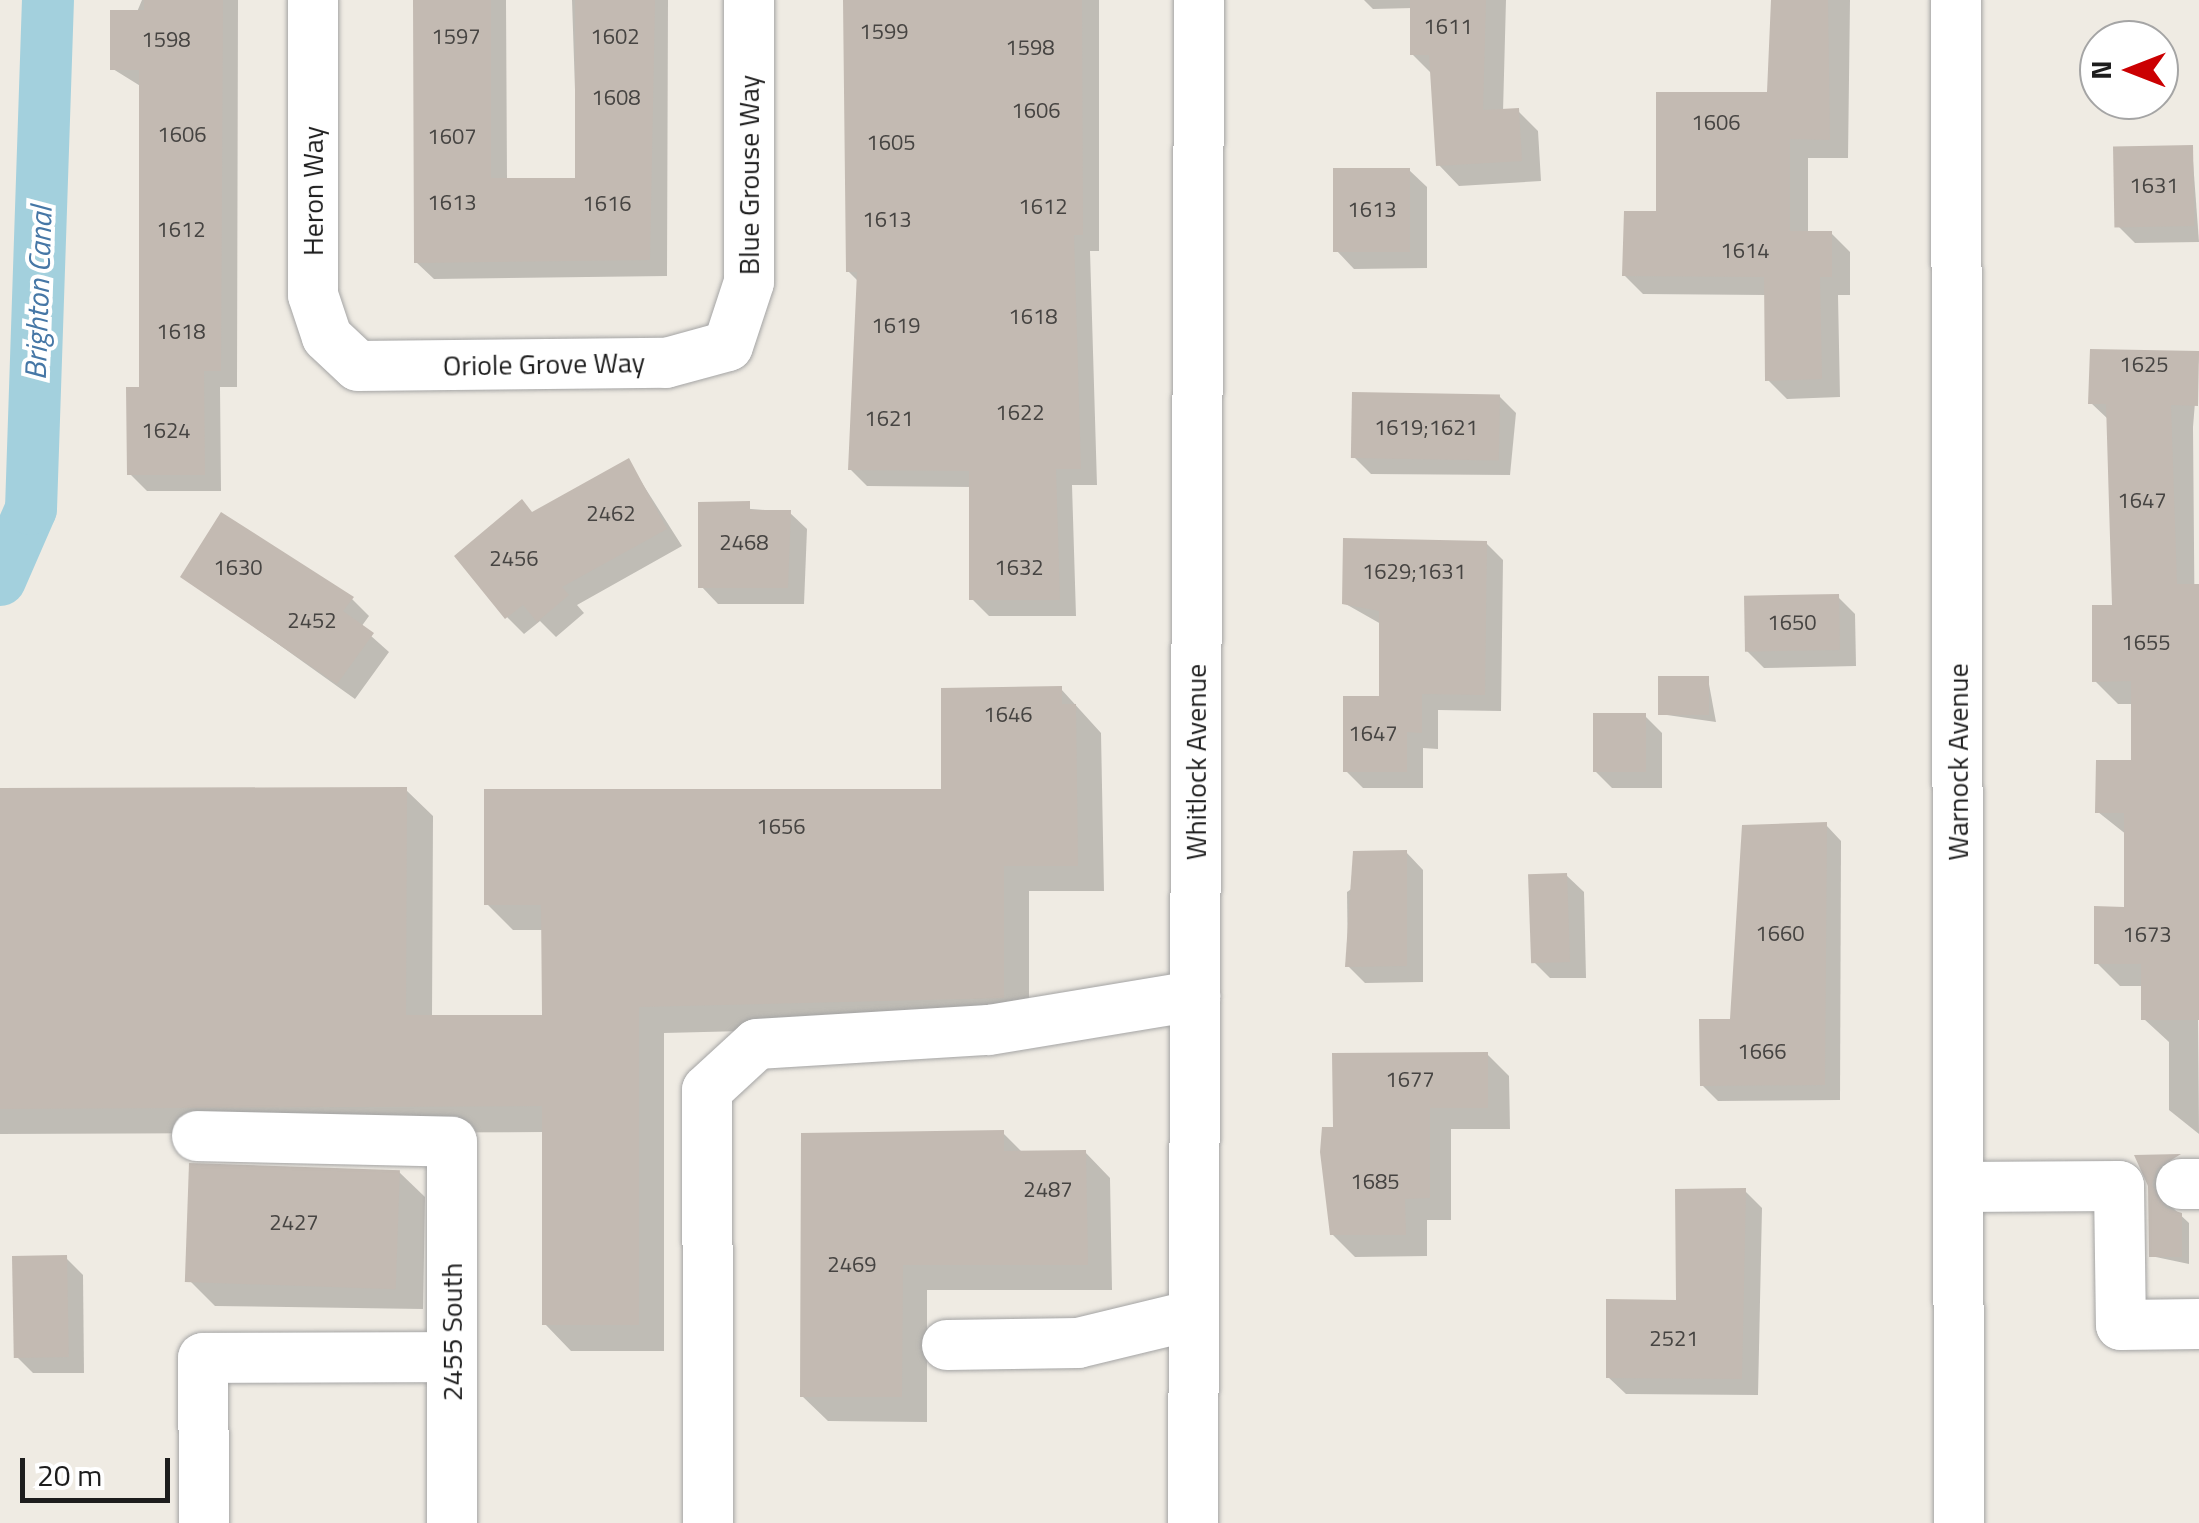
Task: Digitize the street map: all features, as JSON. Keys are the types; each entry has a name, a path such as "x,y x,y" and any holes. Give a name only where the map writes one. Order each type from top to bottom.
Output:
{"street":[{"name":"Heron Way","path":"313,0 313,295 327,337 358,366"},
{"name":"Blue Grouse Way","path":"728,346 750,282 749,0"},
{"name":"Whitlock Avenue","path":"1193,1523 1200,0"},
{"name":"Warnock Avenue","path":"1956,0 1959,1523"},
{"name":"Oriole Grove Way","path":"358,366 666,363 728,346"},
{"path":"708,1523 707,1090 757,1044 988,1030 1195,996"},
{"name":"2455 South","path":"198,1136 452,1142 452,1523"},
{"path":"1958,1188 2159,1185 2121,1325 2199,1324"},
{"path":"946,1345 1078,1342 1194,1314"},
{"path":"204,1523 203,1358 452,1357"}],"building":[{"path":"144,0 223,0 221,371 204,371 205,475 127,475 126,387 139,387 139,70 110,70 110,10 144,10"},
{"path":"413,0 491,0 491,178 575,178 575,0 655,0 650,260 414,263"},
{"path":"843,0 1082,0 1083,235 1074,235 1081,469 1056,469 1060,600 969,600 969,471 848,470 857,272 846,272"},
{"path":"1410,0 1486,0 1483,110 1519,108 1522,161 1436,166 1429,55 1410,55"},
{"path":"1771,0 1828,0 1830,140 1790,139 1790,231 1832,231 1832,277 1820,277 1822,379 1765,381 1764,277 1622,276 1624,211 1656,211 1656,92 1767,92"},
{"path":"2193,145 2194,226 2114,227 2113,146"},
{"path":"1333,168 1410,168 1410,252 1333,252"},
{"path":"2090,349 2199,351 2198,406 2171,405 2177,584 2199,584 2199,1020 2141,1020 2141,964 2094,964 2094,906 2124,907 2124,813 2095,813 2096,760 2131,760 2131,681 2092,682 2092,605 2112,605 2106,404 2088,404"},
{"path":"1352,392 1500,395 1499,461 1351,458"},
{"path":"629,458 667,529 562,587 569,595 537,622 523,605 505,619 454,556 522,499 532,512"},
{"path":"750,501 750,510 791,510 788,588 698,588 698,502"},
{"path":"221,512 354,597 343,611 374,633 337,684 180,577"},
{"path":"1343,538 1487,541 1485,695 1422,694 1422,733 1407,732 1407,772 1343,772 1343,696 1379,696 1379,611 1342,604"},
{"path":"1839,594 1840,650 1745,652 1744,596"},
{"path":"1658,676 1709,676 1709,715 1658,715"},
{"path":"1062,686 1062,704 1076,704 1078,866 1004,866 1004,998 639,1007 639,1325 542,1325 542,1106 0,1109 0,788 407,787 406,1015 542,1015 541,905 484,905 484,789 941,789 941,688"},
{"path":"1593,713 1646,713 1646,772 1593,772"},
{"path":"1827,822 1825,1085 1700,1086 1699,1019 1730,1019 1742,825"},
{"path":"1407,850 1407,966 1345,967 1353,851"},
{"path":"1567,873 1570,962 1531,963 1528,874"},
{"path":"1488,1052 1488,1108 1430,1108 1430,1198 1405,1199 1406,1235 1330,1235 1320,1152 1322,1127 1333,1127 1332,1053"},
{"path":"1004,1130 1004,1151 1086,1150 1088,1265 903,1265 902,1397 800,1397 801,1133"},
{"path":"2181,1154 2157,1169 2152,1185 2166,1208 2182,1213 2182,1257 2149,1257 2148,1186 2134,1155"},
{"path":"189,1163 400,1170 396,1289 185,1282"},
{"path":"1746,1188 1742,1379 1606,1378 1606,1299 1676,1300 1675,1189"},
{"path":"67,1255 69,1357 14,1358 12,1256"}],"waterway":[{"name":"Brighton Canal","path":"0,580 31,509 48,0"}]}
